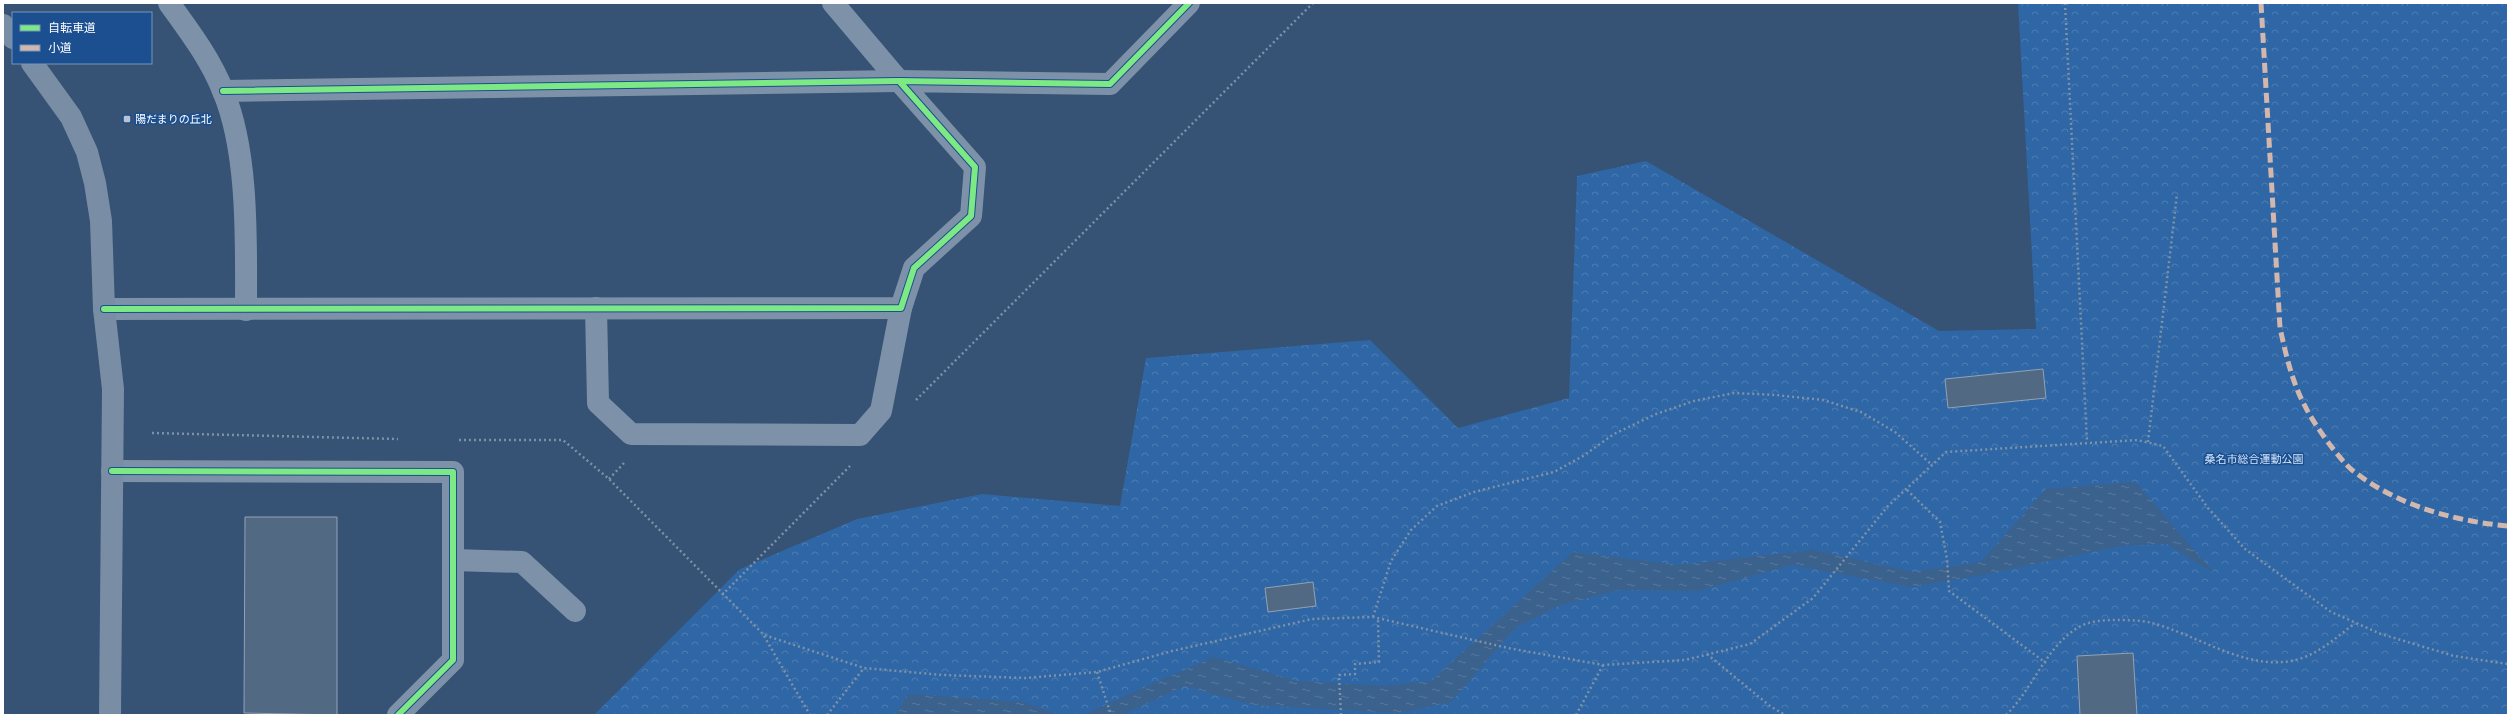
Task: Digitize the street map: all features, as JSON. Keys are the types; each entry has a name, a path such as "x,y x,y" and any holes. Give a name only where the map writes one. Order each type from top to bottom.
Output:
{"street":[{"path":"169,3 203,50 224,91 238,140 246,239 246,310"},
{"path":"596,308 598,403 631,434 860,435 881,411 901,308 914,268 971,216 975,166 899,81 833,3"},
{"path":"224,91 899,81 1110,84 1189,3"},
{"path":"3,25 12,37"},
{"path":"33,64 71,117 87,152 95,183 101,221 104,309 113,388 110,715"},
{"path":"104,309 901,308"},
{"path":"112,471 453,472 453,660 398,715"},
{"path":"453,560 522,562 575,611"}],"path":[{"path":"913,403 1313,3"},
{"path":"2065,3 2087,442"},
{"path":"2148,442 2177,194"},
{"path":"1373,617 1392,561 1411,530 1437,506 1474,492 1554,472 1583,456 1614,434 1656,414 1694,402 1734,394 1776,395 1823,400 1861,412 1895,432 1932,465"},
{"path":"152,433 400,439"},
{"path":"456,440 563,440 609,479 722,595 764,635 810,715"},
{"path":"764,635 864,668 943,675 1026,678 1097,672 1172,651 1312,619 1373,617 1508,648 1603,665 1685,660 1750,644 1813,598 1888,506 1907,490 1946,452 2137,440 2163,446 2208,508 2245,549 2331,612 2381,634 2454,656 2508,664"},
{"path":"722,595 851,466"},
{"path":"1907,490 1940,522 1947,559 1949,592 2046,663"},
{"path":"1341,715 1339,675 1356,674 1356,664 1379,662 1378,619"},
{"path":"2006,715 2019,703 2060,642 2080,627 2101,620 2148,622 2246,658 2272,661 2298,659 2320,651 2355,623"},
{"path":"1707,654 1770,706 1785,715"},
{"path":"1576,715 1603,665"},
{"path":"828,715 864,668"},
{"path":"1097,672 1111,715"}],"green space":[{"name":"桑名市総合運動公園","path":"2018,3 2508,3 2508,715 594,715 740,569 857,519 982,494 1120,506 1146,358 1370,340 1458,428 1569,398 1577,176 1646,161 1939,331 2036,329"}],"water":[{"path":"2135,482 2215,574 2167,544 2120,546 1987,574 1912,587 1792,565 1698,591 1617,590 1558,606 1515,628 1451,702 1399,713 1253,705 1185,686 1122,715 1083,715 1213,657 1297,681 1386,686 1431,681 1573,552 1678,565 1814,550 1912,572 1981,562 2046,489"},
{"path":"908,694 1024,702 1058,715 895,715"}],"building":[{"path":"2043,369 2046,398 1948,408 1945,379"},
{"path":"245,517 337,517 337,715 244,713"},
{"path":"1313,582 1316,606 1268,612 1265,588"},
{"path":"2133,653 2137,715 2080,715 2077,656"}],"marked path":[{"path":"2261,3 2280,328 2290,368 2300,397 2314,422 2334,449 2352,470 2369,482 2387,493 2426,509 2467,520 2508,526"}],"cycle path":[{"path":"104,309 901,308 914,268 971,216 975,167 899,81 1110,84 1189,3"},
{"path":"223,91 899,81"},
{"path":"112,471 453,472 453,660 398,715"}],"place":[{"name":"陽だまりの丘北","path":"127,119"}]}
